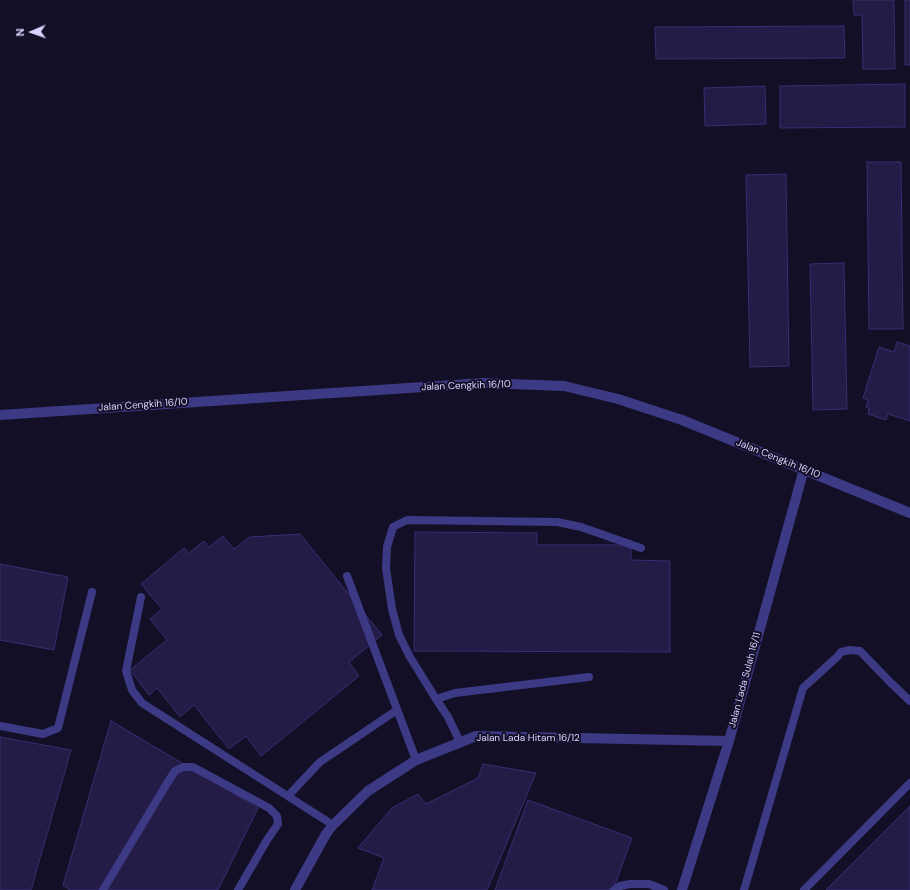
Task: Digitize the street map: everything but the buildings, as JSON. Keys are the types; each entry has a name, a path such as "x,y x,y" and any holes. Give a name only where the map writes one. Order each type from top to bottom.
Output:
{"street":[{"name":"Jalan Cengkih 16/10","path":"0,415 484,383 564,386 618,399 682,420 910,513"},
{"name":"Jalan Lada Sulah 16/11","path":"682,890 729,741 804,469"},
{"name":"Jalan Lada Hitam 16/12","path":"295,890 326,834 333,825 368,791 416,760 476,736 729,741"}],"lane":[{"path":"460,742 448,717 410,657 399,635 392,608 386,568 387,547 393,527 407,520 557,522 581,527 641,548"},
{"path":"347,576 416,760"},
{"path":"0,726 43,734 58,728 92,592"},
{"path":"141,597 126,671 132,690 142,703 333,825"},
{"path":"744,890 803,688 841,652 850,650 860,651 889,682 910,701"},
{"path":"436,699 455,693 589,677"},
{"path":"288,796 320,762 397,710"},
{"path":"103,890 175,771 183,766 193,768 269,808 277,816 278,824 238,890"},
{"path":"804,890 910,783"},
{"path":"614,890 620,886 630,884 649,884 664,890"}]}
